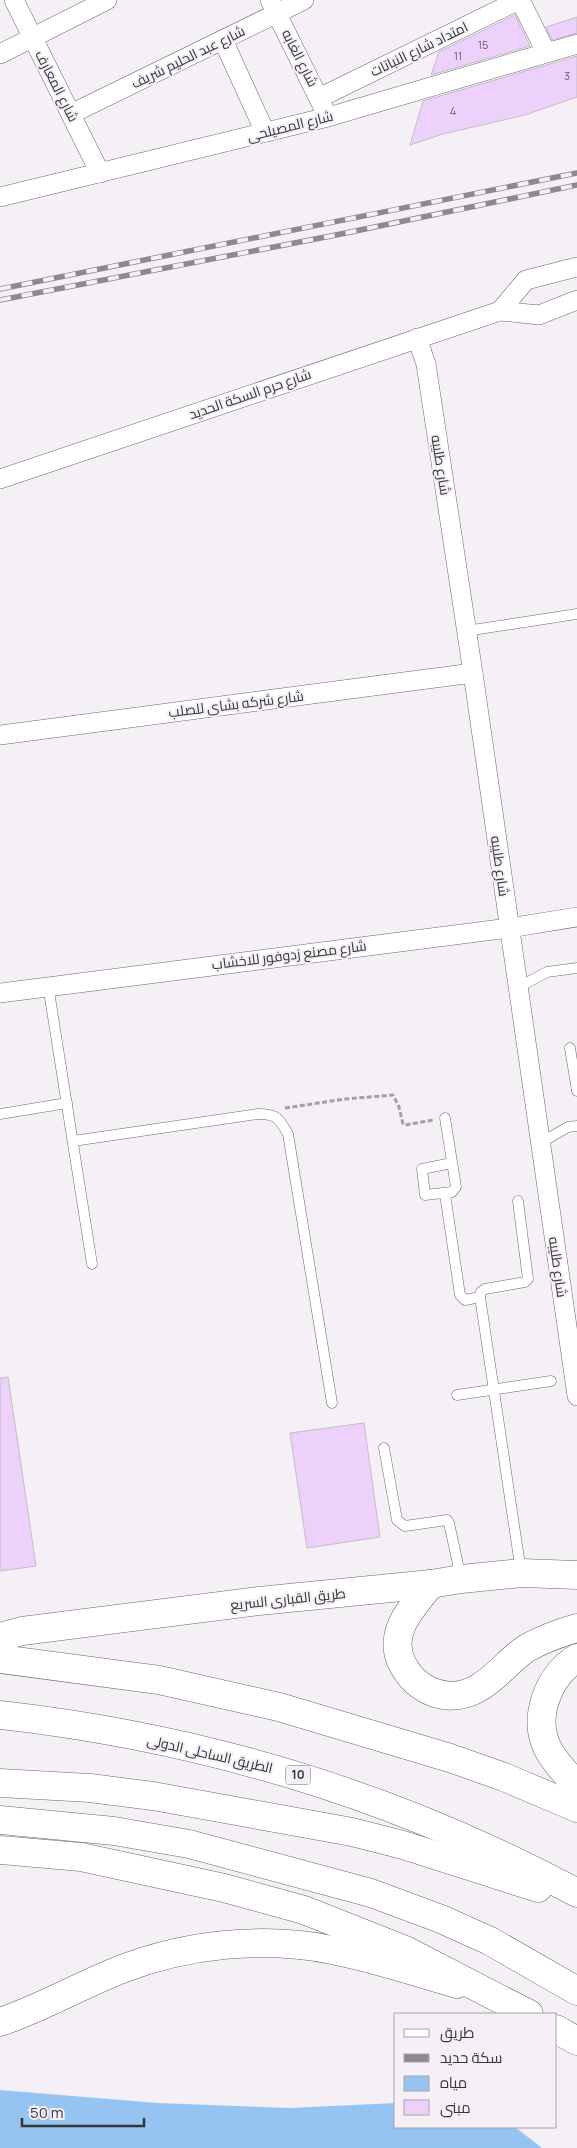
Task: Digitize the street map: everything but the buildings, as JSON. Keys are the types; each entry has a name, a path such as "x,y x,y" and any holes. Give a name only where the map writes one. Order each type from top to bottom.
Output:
{"main road":[{"name":"طريق القبارى السريع","path":"0,1637 22,1631 259,1601 432,1584 461,1579 522,1573 577,1575"},
{"path":"432,1584 410,1609 401,1624 398,1640 399,1657 406,1672 418,1685 432,1693 449,1696 466,1694 481,1687 527,1648 577,1628"},
{"path":"577,1658 563,1669 548,1692 542,1722 544,1740 548,1750 577,1786"},
{"path":"0,1660 159,1680 279,1707 450,1758 504,1777 577,1808"},
{"name":"الطريق الساحلى الدولى","path":"0,1715 107,1730 174,1744 306,1777 434,1824 496,1851 577,1893"},
{"path":"0,1783 90,1788 153,1796 352,1832 460,1862 577,1903"},
{"path":"0,1820 114,1831 189,1844 371,1894 441,1919 490,1941 577,1991"},
{"path":"0,1850 81,1857 224,1888 304,1910 406,1950 527,2013"},
{"path":"0,2022 34,2009 122,1969 151,1959 180,1952 240,1944 300,1945 330,1949 491,1994"},
{"path":"557,2030 577,2040"}],"street":[{"name":"شارع المعارف","path":"14,0 100,173"},
{"path":"0,54 107,0"},
{"name":"شارع عبد الحليم شريف","path":"71,114 223,40 274,7 304,0"},
{"path":"519,0 546,52"},
{"name":"امتداد شارع النباتات","path":"319,98 519,0"},
{"name":"شارع الغابه","path":"274,7 328,117"},
{"path":"223,40 265,132"},
{"name":"شارع المصيلحى","path":"0,197 328,117 577,44"},
{"path":"500,311 526,280 577,267"},
{"name":"شارع حرم السكة الحديد","path":"0,478 500,311 539,314 577,300"},
{"name":"شارع طليبه","path":"417,338 426,364 473,674 577,1396"},
{"name":"شارع شركه بشاى للصلب","path":"0,735 473,674"},
{"name":"شارع مصنع زدوفور للاخشاب","path":"0,993 48,985 509,928 577,916"}],"lane":[{"path":"466,631 577,614"},
{"path":"518,988 547,972 577,968"},
{"path":"48,985 92,1264"},
{"path":"570,1048 577,1091"},
{"path":"0,1114 67,1103"},
{"path":"73,1141 271,1114 280,1119 288,1134 332,1403"},
{"path":"445,1118 456,1187 452,1192 445,1194 426,1195 421,1173 424,1168 452,1163"},
{"path":"540,1143 568,1127 577,1126"},
{"path":"445,1194 460,1295 466,1300 480,1297"},
{"path":"518,1201 528,1279 525,1282 485,1289 481,1292 480,1297 522,1573"},
{"path":"457,1395 551,1381"},
{"path":"384,1448 397,1520 405,1526 447,1520 450,1523 461,1579"}],"path":[{"path":"271,1114 284,1108 306,1104 393,1095 399,1107 401,1122 405,1125 445,1118"}],"water":[{"path":"0,2090 157,2103 290,2108 394,2103 394,2128 516,2128 542,2148 0,2148"}],"railway":[{"path":"0,289 577,173"},
{"path":"0,300 341,234 577,185"}]}
